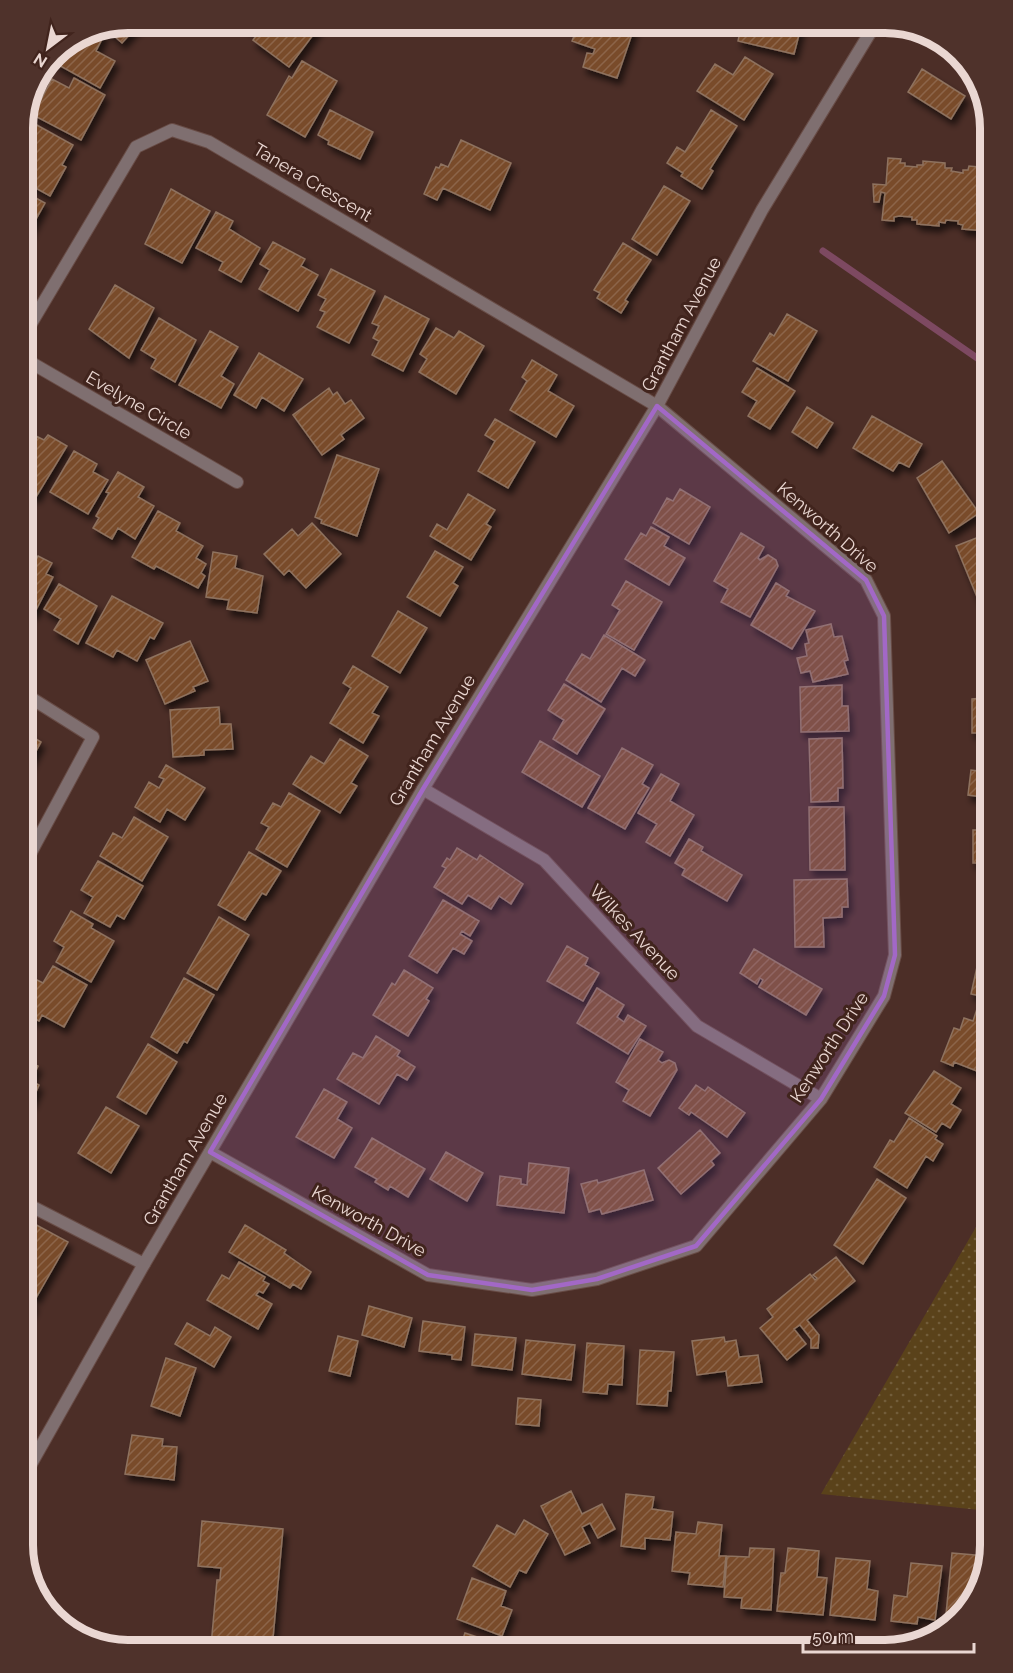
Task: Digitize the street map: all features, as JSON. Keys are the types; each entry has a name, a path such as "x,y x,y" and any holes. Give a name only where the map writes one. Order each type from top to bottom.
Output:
{"street":[{"name":"Grantham Avenue","path":"33,1459 144,1264 423,789 657,406 762,210 870,33"},
{"name":"Tanera Crescent","path":"33,320 136,147 172,130 209,142 657,406"},
{"name":"Evelyne Circle","path":"33,364 237,482"},
{"name":"Kenworth Drive","path":"210,1152 428,1275 532,1290 597,1279 696,1246 821,1099 884,996 895,955 884,616 866,580 657,406"},
{"path":"33,699 93,737 33,848"},
{"name":"Wilkes Avenue","path":"423,789 544,860 697,1026 821,1099"},
{"path":"33,1208 144,1264"}],"highlighted area":[{"path":"657,406 866,580 884,616 895,955 884,996 821,1099 696,1246 597,1279 532,1290 428,1275 210,1152 423,789"}],"shaded area":[{"path":"980,1220 980,1510 821,1494"}],"building":[{"path":"131,33 122,43 113,35"},
{"path":"258,33 314,33 289,67 253,40"},
{"path":"575,33 632,33 617,78 583,67 587,53 593,54 595,49 572,41"},
{"path":"740,33 799,33 794,54 738,41"},
{"path":"103,37 96,51 115,61 100,88 78,76 78,47 91,40"},
{"path":"745,57 773,74 744,120 697,91 715,64 733,75"},
{"path":"302,61 337,81 305,137 267,115 289,76 292,78"},
{"path":"922,69 965,96 951,119 908,92"},
{"path":"74,78 105,95 81,140 34,116 52,79 69,88"},
{"path":"330,110 373,132 360,159 328,144 329,141 318,135"},
{"path":"711,110 737,126 710,169 713,171 702,189 681,176 683,173 667,163 677,147 685,152"},
{"path":"33,123 73,145 62,165 66,167 50,196 33,187"},
{"path":"461,140 511,163 490,210 443,188 437,200 424,194 436,167 439,168 441,164 448,167"},
{"path":"888,158 901,159 900,163 905,163 905,166 917,167 917,165 923,165 923,161 945,163 945,168 952,168 951,171 963,173 963,170 968,170 969,166 980,167 980,230 962,229 963,225 958,224 958,221 946,220 945,223 939,222 939,226 917,224 917,220 912,220 912,217 899,216 894,217 894,221 882,220 885,193 881,192 879,202 874,202 873,184 886,185"},
{"path":"664,186 690,201 657,255 632,239"},
{"path":"171,189 210,211 182,263 145,244"},
{"path":"33,196 45,203 33,224"},
{"path":"216,212 233,221 229,229 260,248 241,282 219,270 223,262 196,248"},
{"path":"273,242 305,259 301,266 318,275 298,311 259,289 270,270 260,264"},
{"path":"623,243 651,260 625,300 628,302 621,313 597,298 600,293 594,290"},
{"path":"331,269 375,291 349,343 317,327 325,312 320,310 326,299 318,295"},
{"path":"115,285 154,308 129,358 89,329"},
{"path":"385,296 429,319 403,371 372,355 379,341 373,338 379,326 372,323"},
{"path":"787,314 817,331 788,381 753,361 770,333 774,336"},
{"path":"159,318 196,340 175,382 151,368 156,359 141,350"},
{"path":"436,328 454,338 459,331 484,346 456,394 419,372 427,359 420,354"},
{"path":"210,331 238,347 221,376 234,384 221,408 179,385"},
{"path":"259,353 303,379 284,411 262,397 256,408 234,395"},
{"path":"532,360 557,375 548,391 574,406 556,437 510,410 527,381 522,377"},
{"path":"757,368 795,391 770,429 748,416 757,401 742,392"},
{"path":"329,388 333,395 337,392 345,404 351,400 364,418 341,435 344,439 322,455 293,415"},
{"path":"807,407 833,423 817,448 792,432"},
{"path":"872,416 922,444 909,467 899,462 893,471 853,448"},
{"path":"495,419 535,442 508,488 478,471 495,441 485,435"},
{"path":"48,435 67,446 36,497 33,495 33,441 36,436 44,440"},
{"path":"74,451 97,464 93,472 108,480 88,514 50,492"},
{"path":"337,455 379,469 357,536 321,523 322,520 315,517"},
{"path":"942,461 979,513 949,533 917,478"},
{"path":"118,472 144,487 138,497 154,506 135,539 118,528 112,539 93,528 99,518 96,516 109,493 106,492"},
{"path":"680,489 710,507 689,544 653,523 667,498 673,501"},
{"path":"468,494 495,510 486,524 491,527 471,560 430,536 437,524 447,530"},
{"path":"158,511 180,523 176,531 203,546 196,558 206,564 201,573 205,576 198,588 156,566 154,569 132,557"},
{"path":"312,523 341,554 306,588 289,570 284,575 264,554 292,529 298,536"},
{"path":"651,527 669,537 664,546 685,558 669,585 625,559 641,533 646,536"},
{"path":"741,533 764,547 758,558 760,560 768,555 776,560 778,566 750,617 721,602 728,589 714,581"},
{"path":"980,537 980,604 956,546"},
{"path":"435,551 463,567 453,583 458,586 440,616 407,597"},
{"path":"213,552 237,556 235,568 263,576 257,613 227,609 229,600 206,597"},
{"path":"38,556 52,563 46,574 53,577 35,612 33,611 33,566"},
{"path":"626,581 662,602 634,650 606,634 620,610 612,605"},
{"path":"776,583 789,591 786,596 815,611 792,649 751,625"},
{"path":"59,584 97,606 78,644 54,630 61,619 44,609"},
{"path":"112,596 163,623 154,639 150,637 137,661 117,650 113,657 86,643"},
{"path":"398,611 427,628 400,673 372,656"},
{"path":"831,624 834,637 842,636 848,660 844,661 848,674 813,682 810,671 801,673 797,658 807,656 805,644 809,643 806,630"},
{"path":"604,635 645,660 635,676 622,668 601,702 566,680 582,654 590,659"},
{"path":"190,641 208,681 193,687 195,691 165,704 146,660"},
{"path":"353,666 388,687 372,713 379,716 363,743 330,723 351,688 343,683"},
{"path":"564,684 605,709 577,754 553,739 564,720 548,710"},
{"path":"842,685 842,706 848,706 849,731 801,732 800,687"},
{"path":"980,698 980,733 972,733 972,699"},
{"path":"219,707 220,724 231,724 233,749 204,750 204,755 173,757 170,710"},
{"path":"33,737 41,742 33,757"},
{"path":"842,738 843,788 838,788 838,801 811,802 809,739"},
{"path":"340,739 368,756 351,783 357,786 340,813 293,784 311,756 324,764"},
{"path":"540,741 600,776 582,807 522,772"},
{"path":"622,748 653,765 642,784 649,788 625,829 588,808"},
{"path":"980,764 980,797 968,795 971,770 979,771"},
{"path":"166,765 205,788 185,820 167,809 160,822 135,807 149,782 159,788 164,779 159,777"},
{"path":"661,774 679,784 670,801 694,815 670,856 646,842 657,824 638,813"},
{"path":"289,793 320,811 287,867 256,849 269,827 261,823 273,803 281,807"},
{"path":"978,804 980,804 980,863 973,863 973,830 978,830"},
{"path":"809,807 844,807 845,870 810,870"},
{"path":"134,817 168,837 142,881 100,856 113,833 122,838"},
{"path":"689,839 703,847 701,851 742,875 727,901 682,875 685,869 675,863"},
{"path":"457,848 477,860 480,855 523,884 511,904 499,896 491,909 468,895 462,904 434,887 446,868 442,866 447,858 450,860"},
{"path":"249,852 281,871 266,895 262,893 245,920 218,905"},
{"path":"98,861 143,886 124,919 117,915 110,927 84,913 93,897 81,890"},
{"path":"847,879 848,907 842,907 842,917 823,918 824,947 795,947 794,880"},
{"path":"443,900 479,921 470,936 462,931 460,934 472,941 464,954 453,948 437,973 409,956"},
{"path":"71,911 93,924 91,928 114,941 91,982 56,962 64,947 54,941"},
{"path":"219,917 249,935 217,990 187,973"},
{"path":"567,946 588,958 585,965 599,973 583,1001 547,981"},
{"path":"754,949 822,989 806,1015 759,987 763,980 760,978 757,984 740,973"},
{"path":"53,966 87,985 64,1027 42,1015 39,1021 33,1018 33,978 43,983"},
{"path":"977,967 980,968 980,996 971,994"},
{"path":"404,970 433,988 426,999 429,1001 408,1036 373,1015 392,983 395,985"},
{"path":"184,978 214,995 187,1043 184,1041 177,1053 151,1037"},
{"path":"597,988 624,1005 617,1017 624,1022 628,1015 646,1026 628,1054 577,1023"},
{"path":"978,1006 980,1007 980,1072 954,1062 953,1066 941,1061 954,1028 960,1030 964,1018 973,1021"},
{"path":"376,1036 400,1051 397,1056 415,1067 407,1080 397,1074 379,1104 337,1079 353,1053 363,1058"},
{"path":"640,1039 663,1052 658,1060 662,1063 669,1060 675,1063 677,1070 650,1116 623,1101 629,1090 616,1082"},
{"path":"148,1044 177,1062 146,1114 117,1097"},
{"path":"33,1064 38,1066 33,1077"},
{"path":"934,1071 961,1088 951,1104 961,1110 950,1128 942,1123 936,1132 905,1113"},
{"path":"33,1082 39,1085 33,1098"},
{"path":"696,1085 705,1091 708,1087 745,1113 727,1137 691,1112 689,1115 679,1108"},
{"path":"324,1089 347,1102 337,1119 352,1128 334,1158 296,1137"},
{"path":"106,1107 139,1126 111,1173 78,1153"},
{"path":"909,1118 937,1136 935,1139 943,1144 933,1161 926,1156 907,1188 874,1167 890,1140 894,1142"},
{"path":"700,1130 720,1153 711,1161 714,1165 681,1194 658,1168"},
{"path":"372,1138 425,1169 408,1197 390,1186 388,1190 375,1182 377,1179 355,1167"},
{"path":"446,1152 483,1173 467,1201 430,1179"},
{"path":"529,1163 569,1168 564,1213 497,1205 500,1176 521,1179 521,1184 527,1185"},
{"path":"644,1170 653,1200 602,1214 600,1209 589,1212 581,1184 597,1180 598,1183"},
{"path":"877,1179 906,1198 863,1264 834,1245"},
{"path":"33,1223 68,1242 36,1298 33,1296"},
{"path":"245,1225 286,1250 284,1253 311,1272 301,1289 293,1284 290,1288 229,1252"},
{"path":"836,1257 855,1281 807,1320 819,1335 818,1348 811,1348 811,1339 800,1325 794,1329 806,1344 787,1360 760,1328 773,1317 767,1309 810,1274 815,1280 817,1278 813,1275"},
{"path":"239,1262 265,1277 263,1281 269,1284 263,1293 259,1291 256,1295 272,1304 258,1329 207,1300 222,1275 229,1279"},
{"path":"369,1306 412,1318 404,1347 362,1335"},
{"path":"423,1321 465,1327 461,1360 452,1359 452,1355 419,1351"},
{"path":"187,1323 210,1336 215,1327 231,1337 214,1367 175,1344"},
{"path":"475,1334 516,1338 512,1370 472,1365"},
{"path":"338,1336 358,1341 350,1376 329,1371"},
{"path":"724,1337 725,1342 736,1340 739,1357 758,1355 762,1382 728,1386 726,1371 697,1375 692,1341"},
{"path":"526,1340 575,1345 571,1380 522,1374"},
{"path":"587,1343 624,1346 622,1385 608,1384 607,1394 583,1392"},
{"path":"640,1350 674,1352 671,1391 668,1391 667,1406 637,1404"},
{"path":"166,1358 196,1368 180,1416 151,1406"},
{"path":"518,1398 541,1400 539,1426 516,1424"},
{"path":"132,1435 163,1439 162,1446 177,1447 174,1480 125,1474"},
{"path":"571,1491 582,1514 602,1504 615,1529 598,1538 590,1523 582,1527 590,1543 565,1555 541,1506"},
{"path":"626,1494 654,1497 652,1509 673,1512 670,1540 645,1538 645,1549 621,1546"},
{"path":"524,1520 548,1534 526,1573 519,1570 510,1587 473,1566 497,1525 515,1535"},
{"path":"202,1521 283,1529 273,1638 212,1640 217,1580 220,1580 221,1568 198,1566"},
{"path":"698,1522 722,1525 719,1556 726,1556 723,1587 688,1584 690,1573 672,1571 676,1532 696,1534"},
{"path":"750,1548 774,1549 771,1610 741,1608 742,1598 724,1597 727,1556 749,1557"},
{"path":"788,1548 819,1551 817,1577 827,1578 823,1615 777,1611 781,1573 785,1573"},
{"path":"952,1553 979,1555 970,1587 964,1598 946,1618"},
{"path":"836,1558 870,1561 867,1589 878,1591 875,1620 830,1615"},
{"path":"911,1563 942,1566 935,1620 918,1617 917,1624 891,1621 894,1595 907,1597"},
{"path":"472,1578 506,1591 501,1606 512,1610 502,1636 457,1619"},
{"path":"465,1633 486,1640 463,1640"}],"waterway":[{"path":"823,251 980,360"}]}
